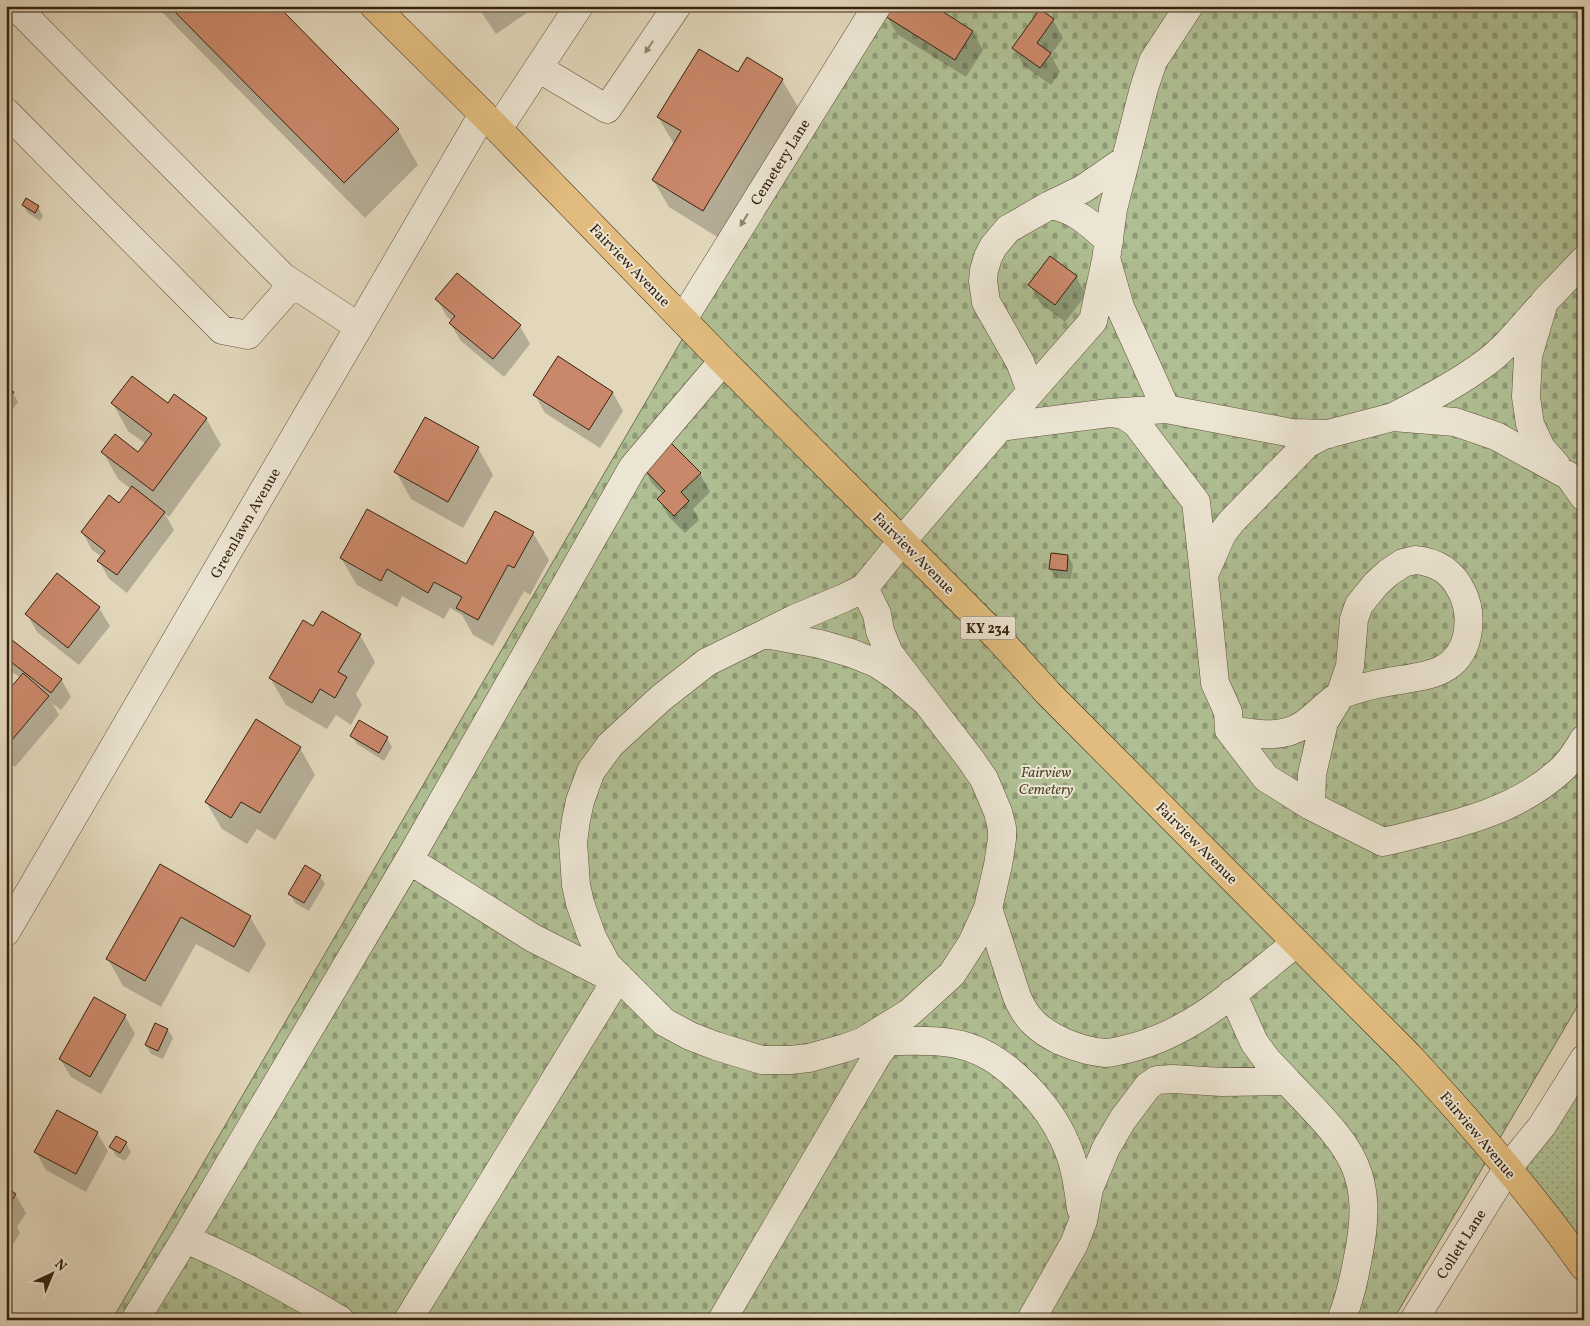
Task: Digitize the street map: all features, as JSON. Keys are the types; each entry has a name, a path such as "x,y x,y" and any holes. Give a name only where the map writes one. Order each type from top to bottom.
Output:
{"main road":[{"name":"Fairview Avenue","path":"380,9 723,362 998,638 1048,693 1408,1055 1548,1218 1584,1266"}],"street":[{"path":"15,6 283,277 359,328"},
{"name":"Greenlawn Avenue","path":"6,932 359,328 491,122 538,68 580,6"},
{"path":"538,68 607,109 677,6"},
{"name":"Cemetery Lane","path":"683,319 877,6"},
{"path":"1168,6 1170,36"},
{"path":"1083,1221 1078,1185 1065,1141 1053,1119 1034,1095 1012,1073 986,1054 969,1047 946,1042 876,1041 809,1058 776,1061 748,1056 690,1036 664,1022 607,965 592,937 576,885 573,842 580,801 591,771 610,745 662,698 707,662 794,619 864,588 902,541 1093,321 1108,251 1113,209 1124,160 1144,88 1153,61 1189,6"},
{"path":"6,112 222,330 248,335 293,284"},
{"path":"1031,391 1020,362 986,302 983,281 988,257 993,247 1008,228 1083,189 1124,160"},
{"path":"1050,206 1074,212 1091,225 1108,251 1120,307 1166,409"},
{"path":"1204,575 1222,534 1231,522 1307,444 1329,434 1394,417 1484,364 1495,355 1584,260"},
{"path":"1544,302 1528,356 1526,397 1530,424 1537,443 1550,459 1579,487"},
{"path":"135,1320 185,1239 409,860 633,467 723,362"},
{"path":"1000,427 1109,413 1166,409 1292,433 1329,434"},
{"path":"1109,413 1124,415 1136,423 1196,502 1215,683 1228,712 1229,730 1266,778 1311,806 1382,842 1494,811 1521,798 1562,769 1584,739"},
{"path":"1394,417 1442,420 1469,426 1496,436 1579,487"},
{"path":"1229,730 1269,735 1283,734 1302,726 1340,695 1367,686 1431,674 1444,669 1457,658 1466,642 1469,617 1463,592 1448,571 1427,561 1415,560 1403,563 1388,574 1358,605 1354,619 1350,666 1340,695 1324,722 1312,774 1311,806"},
{"path":"864,588 877,614 885,647 984,779 998,812 1002,828 998,865 988,908 972,944 952,974 876,1041"},
{"path":"764,634 820,644 852,653 876,663 896,676 925,701"},
{"path":"409,860 533,938 604,974 618,977"},
{"path":"988,908 1022,1008 1028,1018 1038,1028 1067,1044 1093,1052 1107,1053 1156,1041 1195,1020 1296,943"},
{"path":"408,1320 618,977"},
{"path":"1232,993 1254,1042 1337,1136 1351,1155 1360,1177 1364,1191 1361,1245 1348,1304 1341,1320"},
{"path":"722,1320 878,1054 876,1041"},
{"name":"Collett Lane","path":"1414,1320 1507,1169 1542,1126 1584,1059"},
{"path":"1031,1320 1067,1259 1083,1221 1089,1189 1106,1148 1123,1119 1143,1091 1153,1082 1173,1079 1222,1082 1287,1081"},
{"path":"185,1239 221,1254 286,1288 340,1320"}],"green space":[{"name":"Fairview Cemetery","path":"876,6 1584,6 1584,995 1393,1320 112,1320"},
{"path":"1584,1046 1584,1277 1507,1169"}],"building":[{"path":"169,6 278,6 399,129 344,183"},
{"path":"891,6 934,6 973,31 955,60 885,16"},
{"path":"1040,9 1054,19 1037,43 1051,53 1040,68 1012,48"},
{"path":"699,49 738,72 747,57 783,79 703,211 652,180 681,131 657,117"},
{"path":"26,198 39,206 35,213 22,205"},
{"path":"1050,256 1077,276 1055,305 1028,285"},
{"path":"457,273 521,325 493,359 449,323 455,316 435,299"},
{"path":"558,356 613,392 589,430 533,395"},
{"path":"132,376 168,403 174,394 207,418 153,491 101,452 115,434 138,452 152,434 111,403"},
{"path":"6,387 14,392 6,403"},
{"path":"425,417 479,447 448,502 394,472"},
{"path":"667,439 701,473 681,492 689,501 674,516 657,499 665,491 640,465"},
{"path":"132,486 165,512 117,575 97,561 105,551 81,532 109,495 119,503"},
{"path":"367,509 466,564 495,511 534,532 514,568 508,565 478,620 456,608 462,597 434,582 428,593 387,569 381,581 340,558"},
{"path":"1051,553 1068,555 1067,571 1049,569"},
{"path":"57,573 100,607 68,648 25,614"},
{"path":"322,611 361,634 338,672 347,677 335,698 320,689 312,703 269,678 303,620 313,626"},
{"path":"12,640 62,679 51,693 6,658 6,646"},
{"path":"23,673 49,696 6,747 6,693"},
{"path":"256,719 301,747 260,813 241,802 231,818 205,802"},
{"path":"359,720 388,737 379,753 350,736"},
{"path":"160,864 251,916 234,947 181,917 145,981 106,959"},
{"path":"305,865 321,875 304,903 288,894"},
{"path":"94,997 126,1015 90,1077 59,1059"},
{"path":"155,1023 168,1029 158,1051 145,1045"},
{"path":"57,1110 98,1132 76,1174 34,1152"},
{"path":"116,1136 127,1142 120,1153 109,1147"},
{"path":"6,1187 16,1194 6,1210"}]}
